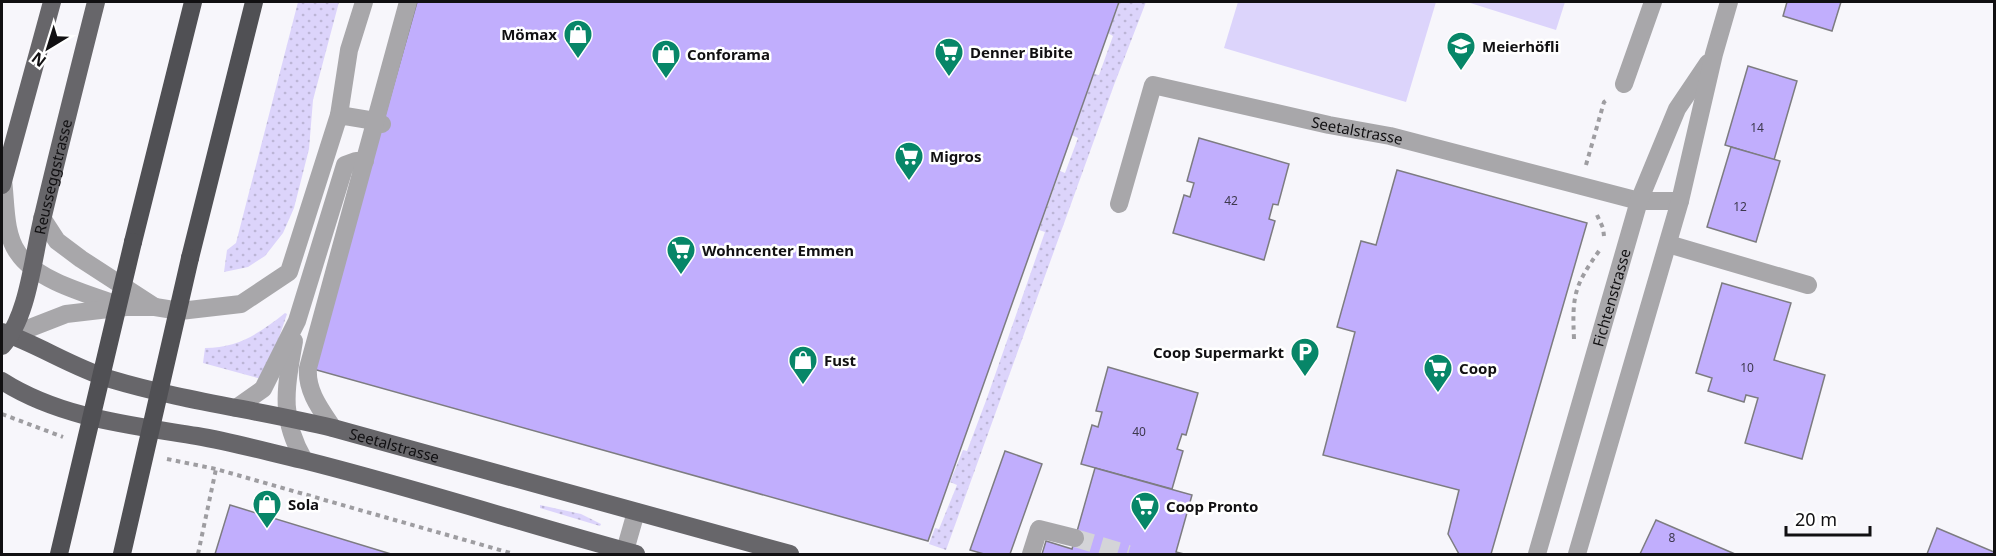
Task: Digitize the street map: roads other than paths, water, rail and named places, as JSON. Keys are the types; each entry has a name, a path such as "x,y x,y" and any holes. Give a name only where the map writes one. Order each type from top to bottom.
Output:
{"highway":[{"path":"59,555 133,242 194,2"},
{"path":"122,555 190,258 254,2"}],"main road":[{"path":"2,182 52,2"},
{"name":"Reusseggstrasse","path":"5,338 26,294 42,218 96,2"},
{"name":"Seetalstrasse","path":"5,338 98,375 147,389 333,428 790,555"},
{"path":"2,381 37,401 62,410 304,460 629,554"}],"street":[{"path":"5,338 66,314 126,307 155,307 180,311 242,304 290,273 339,115 349,50 364,2"},
{"path":"333,428 319,408 310,389 307,379 308,368 365,161 379,122 408,2"},
{"path":"1624,84 1653,2"},
{"name":"Fichtenstrasse","path":"1577,555 1680,201 1714,54 1729,2"},
{"name":"Fichtenstrasse","path":"1538,555 1639,201 1677,109 1714,54"},
{"name":"Seetalstrasse","path":"1119,204 1153,85 1329,125 1390,136 1639,201 1680,201"},
{"path":"339,115 379,122"},
{"path":"304,460 293,441 287,417 286,395 297,321 345,165 356,160 365,161"},
{"path":"2,182 13,242 18,253 31,267 67,285 126,307"},
{"path":"42,218 57,241 155,307"},
{"path":"1668,244 1808,285"},
{"path":"236,408 263,390 297,321"},
{"path":"629,554 636,512"},
{"path":"1030,555 1039,529 1075,538"}],"tunnel":[{"path":"1075,538 1128,554"}],"place":[{"name":"Mömax","path":"578,60"},
{"name":"Meierhöfli","path":"1461,72"},
{"name":"Denner Bibite","path":"949,78"},
{"name":"Conforama","path":"666,80"},
{"name":"Migros","path":"909,182"},
{"name":"Wohncenter Emmen","path":"681,276"},
{"name":"Coop Supermarkt","path":"1305,378"},
{"name":"Fust","path":"803,386"},
{"name":"Coop","path":"1438,394"},
{"name":"Sola","path":"267,530"},
{"name":"Coop Pronto","path":"1145,532"}]}
